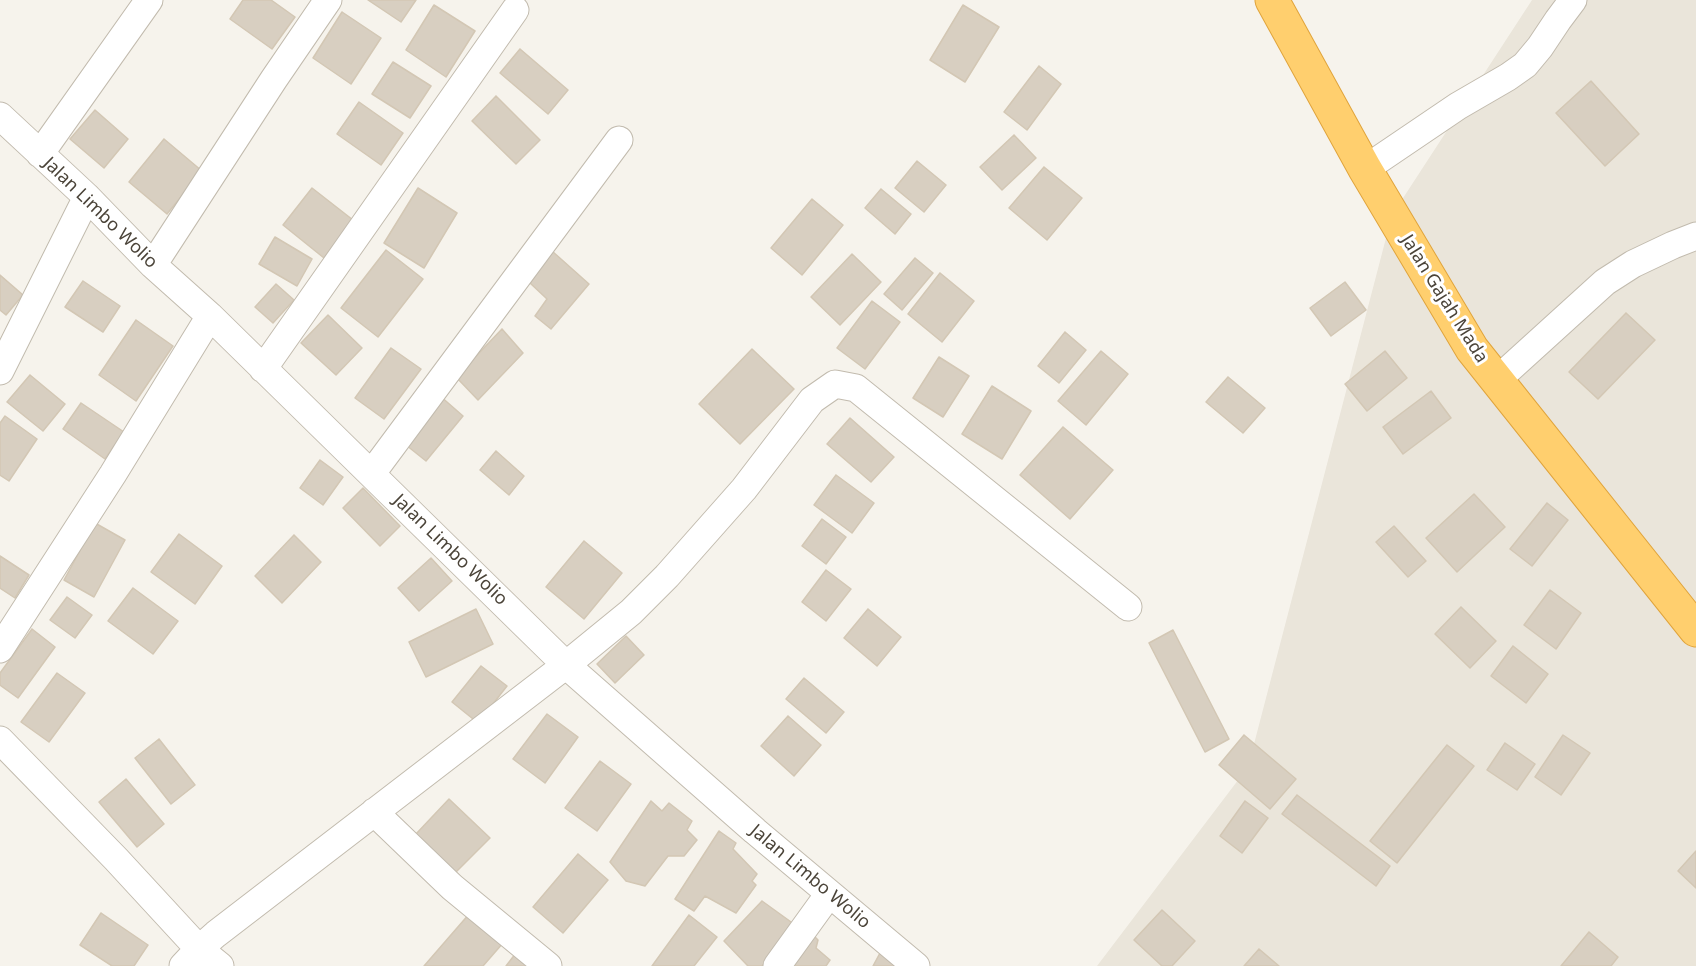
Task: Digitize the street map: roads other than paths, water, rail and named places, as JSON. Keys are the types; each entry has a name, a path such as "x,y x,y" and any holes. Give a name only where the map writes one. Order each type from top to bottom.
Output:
{"highway":[{"name":"Jalan Gajah Mada","path":"1272,0 1365,169 1472,349 1696,630"}],"street":[{"path":"40,154 149,0"},
{"path":"153,265 328,0"},
{"path":"1365,169 1525,64 1573,0"},
{"path":"263,369 515,10"},
{"name":"Jalan Limbo Wolio","path":"0,116 87,197 153,265 210,316 567,664 746,823 916,966"},
{"path":"372,473 619,140"},
{"path":"0,371 87,197"},
{"path":"1497,380 1605,282 1633,264 1696,236"},
{"path":"0,649 113,474 210,316"},
{"path":"191,958 631,612 667,576 744,489 812,400 835,384 856,388 1128,607"},
{"path":"0,740 116,859 191,958 220,966"},
{"path":"374,812 452,887 548,966"},
{"path":"777,966 829,894"}]}
